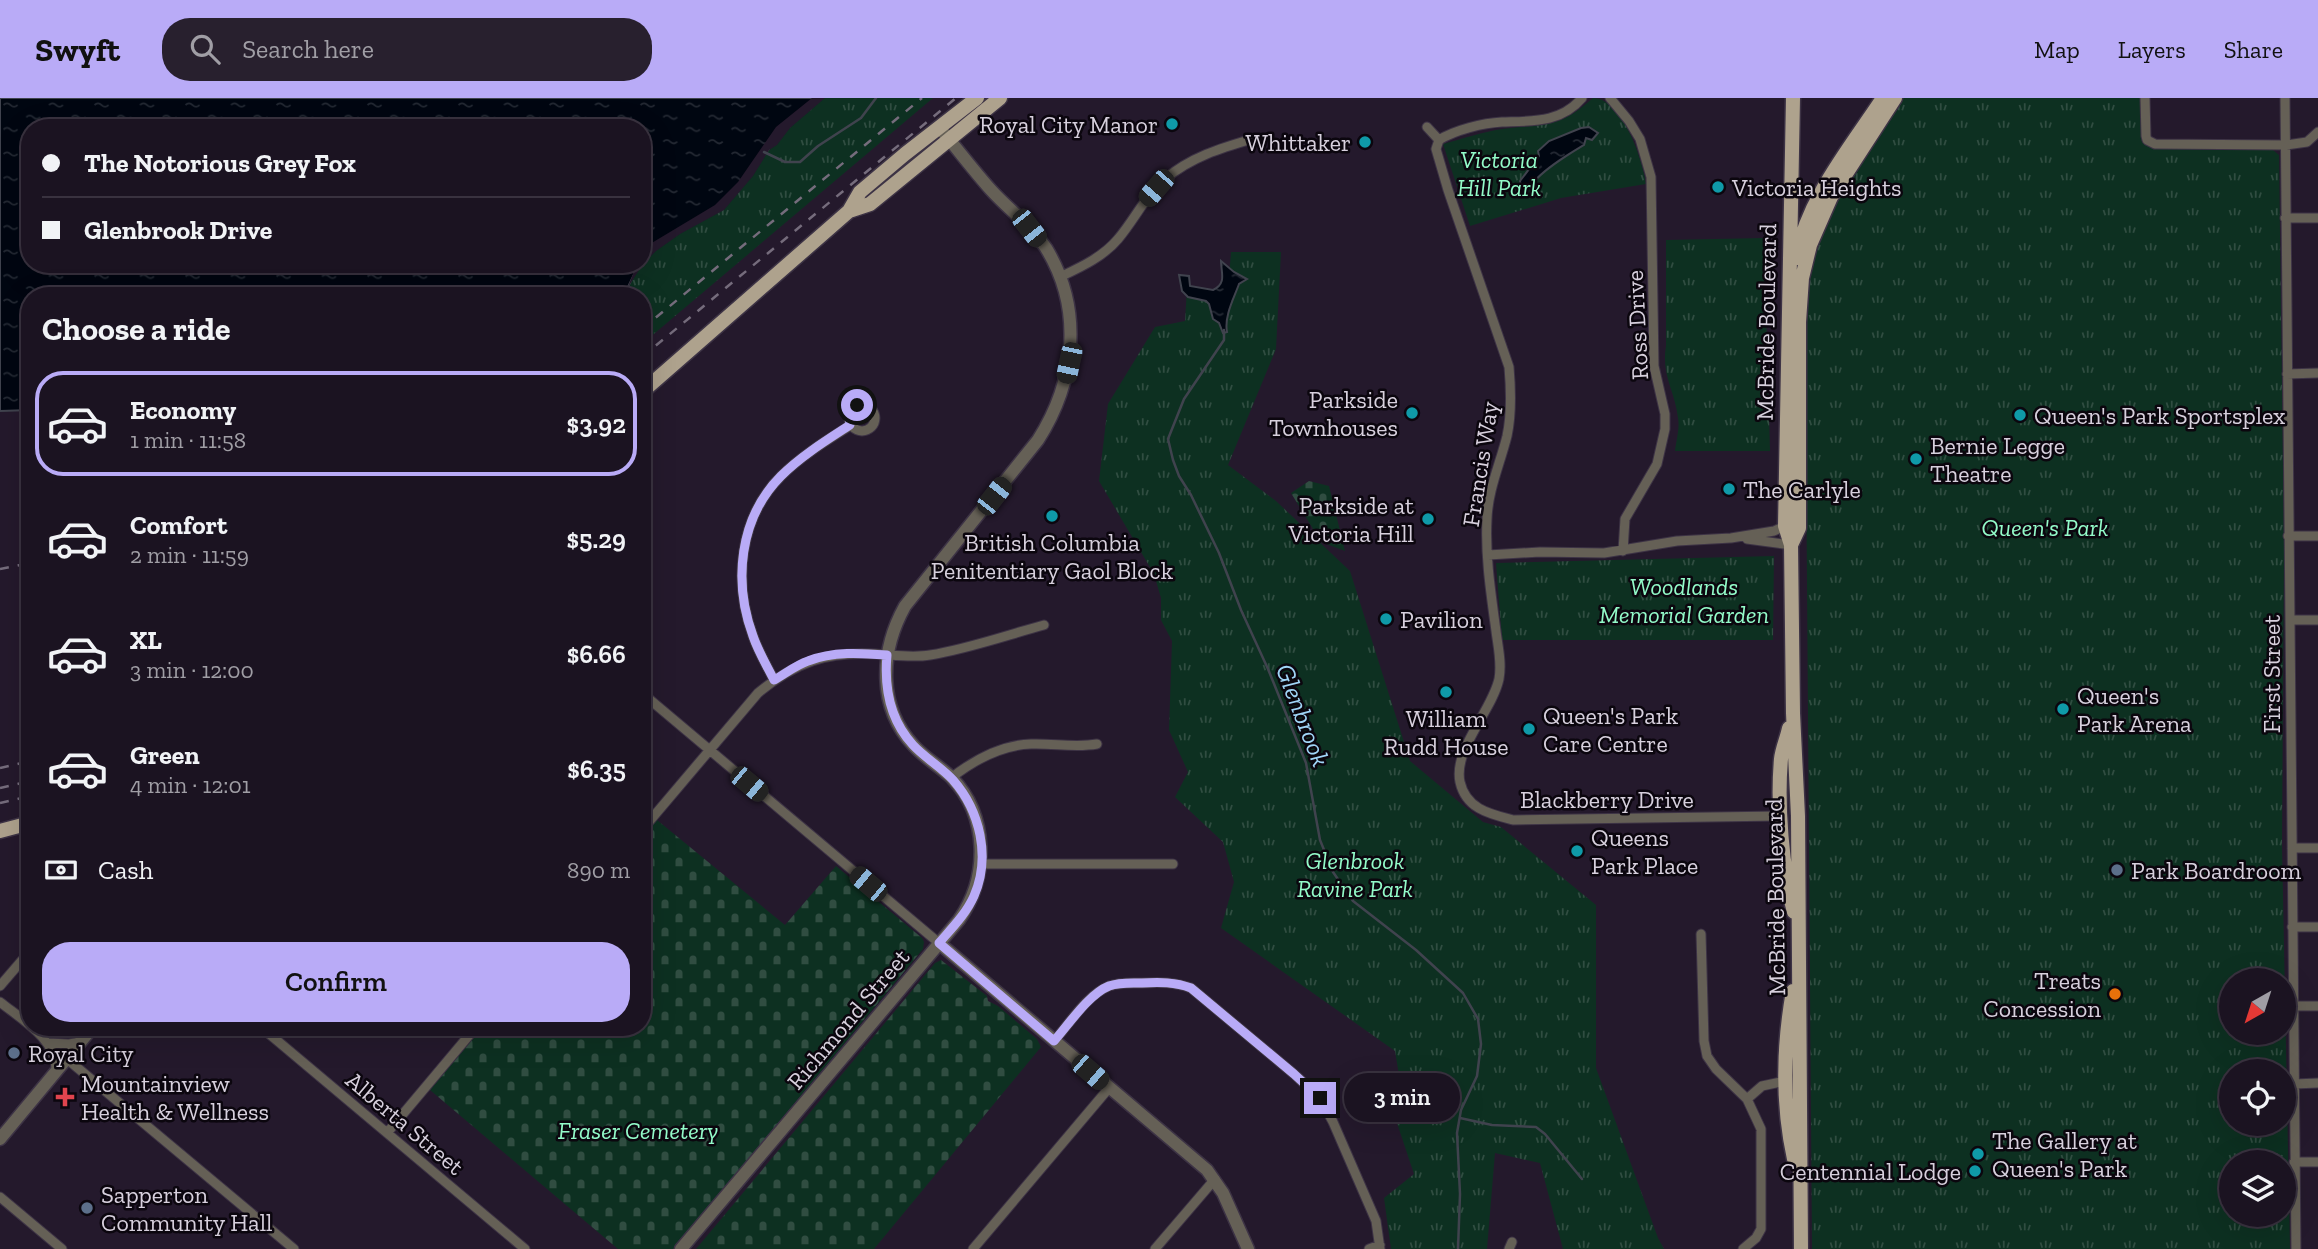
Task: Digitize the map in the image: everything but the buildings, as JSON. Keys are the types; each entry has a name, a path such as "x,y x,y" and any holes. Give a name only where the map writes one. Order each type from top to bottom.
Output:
{"main road":[{"path":"651,384 849,211 860,192 976,98"},
{"path":"849,211 870,204 1000,98"},
{"name":"McBride Boulevard","path":"1793,98 1785,526 1791,545 1793,713 1798,817 1801,1249"},
{"path":"1790,290 1798,248 1820,194 1891,100"},
{"name":"McBride Boulevard","path":"1791,545 1799,527 1799,321 1802,278 1810,245 1831,197 1891,100"},
{"path":"1793,713 1781,758 1781,816 1787,886 1799,928"},
{"path":"0,831 21,825"},
{"path":"1799,956 1787,1026 1785,1082 1789,1134 1801,1191"}],"street":[{"path":"1427,127 1439,140 1493,123 1532,123 1554,118 1582,98"},
{"name":"Ross Drive","path":"1610,98 1640,139 1651,177 1654,366 1665,414 1665,429 1657,464 1625,519 1623,551"},
{"path":"2145,98 2147,140 2160,145 2286,145 2307,142 2318,132"},
{"name":"First Street","path":"2286,98 2293,968"},
{"name":"Richmond Street","path":"681,1249 967,908 975,893 982,864 977,820 965,796 951,778 913,745 890,706 885,678 887,655 894,625 905,606 1021,462 1053,416 1064,388 1071,346 1068,306 1060,278 1046,248 991,190 939,127"},
{"path":"1060,278 1101,254 1118,239 1140,206 1166,178 1189,162 1214,150 1252,139"},
{"name":"Francis Way","path":"1439,140 1436,149 1448,190 1509,367 1510,410 1507,434 1490,497 1487,519 1488,555 1499,654"},
{"path":"2285,218 2318,218"},
{"path":"2287,374 2318,373"},
{"path":"774,680 753,637 744,605 742,565 748,530 760,503 781,476 850,425"},
{"path":"1488,555 1540,552 1604,553 1676,541 1731,538 1774,531 1785,526"},
{"path":"2288,536 2318,536"},
{"path":"1731,538 1791,545"},
{"path":"2290,620 2318,620"},
{"path":"651,820 758,693 774,680 808,661 855,653 910,657 933,655 1044,625"},
{"name":"Blackberry Drive","path":"1499,654 1496,690 1468,744 1459,769 1460,783 1466,797 1486,813 1513,820 1781,816"},
{"path":"651,701 1207,1170 1248,1249"},
{"path":"951,778 998,750 1029,744 1097,744"},
{"path":"2292,848 2318,848"},
{"path":"982,864 1173,864"},
{"path":"2292,927 2318,926"},
{"path":"1701,934 1704,1041 1707,1056 1716,1069 1747,1099 1761,1129 1761,1229 1756,1238 1743,1249"},
{"path":"0,986 21,962"},
{"path":"1054,1041 1097,993 1108,987 1163,982 1191,988 1320,1098 1376,1221 1380,1247 1369,1249"},
{"path":"0,1002 21,1020"},
{"path":"2296,1006 2318,1006"},
{"path":"40,1036 48,1043 56,1060 56,1072"},
{"path":"0,1139 86,1036"},
{"name":"Alberta Street","path":"272,1036 525,1249"},
{"path":"387,1133 468,1036"},
{"path":"48,1043 81,1042"},
{"path":"67,1059 294,1249"},
{"path":"1747,1099 1762,1086 1785,1082"},
{"path":"2296,1084 2318,1083"},
{"path":"973,1249 1109,1088"},
{"path":"2296,1162 2318,1162"},
{"path":"1155,1249 1214,1180"},
{"path":"0,1197 62,1249"},
{"name":"First Street","path":"2295,1227 2295,1249"}],"green space":[{"path":"821,98 933,98 651,336 651,287 626,287 636,273 651,273 651,252 787,125"},
{"name":"Victoria Hill Park","path":"1593,98 1613,108 1622,119 1636,146 1646,184 1561,198 1470,226 1443,144 1495,130 1560,120 1570,116"},
{"name":"Queen's Park","path":"1903,98 2143,98 2145,143 2273,150 2279,155 2284,549 2282,845 2284,968 2219,968 2219,1045 2286,1045 2286,1059 2219,1059 2219,1136 2288,1136 2288,1150 2219,1150 2219,1227 2290,1227 2290,1249 1812,1249 1805,317 1809,274 1816,244 1848,179"},
{"path":"1764,238 1770,451 1675,451 1678,422 1665,366 1666,240"},
{"name":"Glenbrook Ravine Park","path":"1231,252 1281,252 1276,349 1228,465 1276,501 1350,571 1410,761 1483,822 1501,827 1596,905 1596,1068 1664,1249 1563,1249 1540,1163 1495,1153 1487,1249 1391,1249 1384,1198 1414,1174 1393,1111 1404,1105 1395,1051 1221,928 1234,882 1223,842 1175,797 1188,772 1169,730 1172,641 1161,620 1161,598 1154,574 1099,481 1108,404 1155,327 1185,321 1187,288 1228,290"},
{"path":"1309,481 1329,486 1345,551 1321,542 1291,493"},
{"name":"Woodlands Memorial Garden","path":"1774,556 1773,640 1502,640 1496,563"},
{"name":"Fraser Cemetery","path":"657,820 785,925 836,866 924,942 923,949 673,1249 618,1249 430,1090 475,1036 651,1036 651,827"},
{"name":"Fraser Cemetery","path":"941,960 1037,1039 1041,1047 874,1249 696,1249 935,963"}],"water":[{"path":"0,98 821,98 787,125 734,195 651,253 651,119 21,119 21,273 635,273 628,287 21,287 21,410 0,411"},
{"path":"1589,127 1598,133 1592,140 1586,138 1584,145 1546,170 1530,188 1521,188 1520,181 1539,156 1538,151 1549,141"},
{"path":"1221,261 1247,279 1239,284 1228,313 1227,332 1223,333 1219,323 1213,319 1209,304 1188,297 1182,291 1179,275 1189,276 1190,286 1213,290 1222,281"}],"pier":[{"path":"812,98 825,98 769,150 753,176 724,210 680,234 651,256 651,243 715,205 738,182 776,127"}],"waterway":[{"path":"764,152 785,162 800,162 818,146 861,118 876,98"},
{"name":"Glenbrook","path":"1224,330 1224,340 1184,399 1168,439 1173,460 1219,553 1306,763 1320,840 1333,872 1353,901 1416,950 1463,993 1478,1019 1481,1044 1477,1076 1461,1110 1457,1133 1460,1194 1458,1249"},
{"path":"1460,1118 1492,1125 1536,1127 1545,1134 1582,1179"}],"railway":[{"path":"651,322 922,98"},
{"path":"651,350 956,98"},
{"path":"0,569 21,565"},
{"path":"0,768 21,763"},
{"path":"0,788 21,783"},
{"path":"0,803 21,798"}],"place":[{"name":"Royal City Manor","path":"1172,124"},
{"name":"Whittaker","path":"1365,142"},
{"name":"Victoria Heights","path":"1718,187"},
{"name":"Parkside Townhouses","path":"1412,413"},
{"name":"Queen's Park Sportsplex","path":"2020,415"},
{"name":"Bernie Legge Theatre","path":"1916,459"},
{"name":"The Carlyle","path":"1729,489"},
{"name":"British Columbia Penitentiary Gaol Block","path":"1052,516"},
{"name":"Parkside at Victoria Hill","path":"1428,519"},
{"name":"Pavilion","path":"1386,619"},
{"name":"William Rudd House","path":"1446,692"},
{"name":"Queen's Park Arena","path":"2063,709"},
{"name":"Queen's Park Care Centre","path":"1529,729"},
{"name":"Queens Park Place","path":"1577,851"},
{"name":"Park Boardroom","path":"2117,870"},
{"name":"Treats Concession","path":"2115,994"},
{"name":"Royal City","path":"14,1053"},
{"name":"Mountainview Health & Wellness","path":"65,1097"},
{"name":"The Gallery at Queen's Park","path":"1978,1154"},
{"name":"Centennial Lodge","path":"1975,1171"},
{"name":"Sapperton Community Hall","path":"87,1208"}],"route":[{"path":"857,405 850,410 850,425 781,476 760,503 748,530 744,548 744,605 753,637 774,680 808,661 831,655 887,655 885,678 890,706 903,732 913,745 951,778 965,796 979,828 982,864 975,893 959,920 939,943 1054,1041 1097,993 1108,987 1163,982 1191,988 1320,1098"}]}
